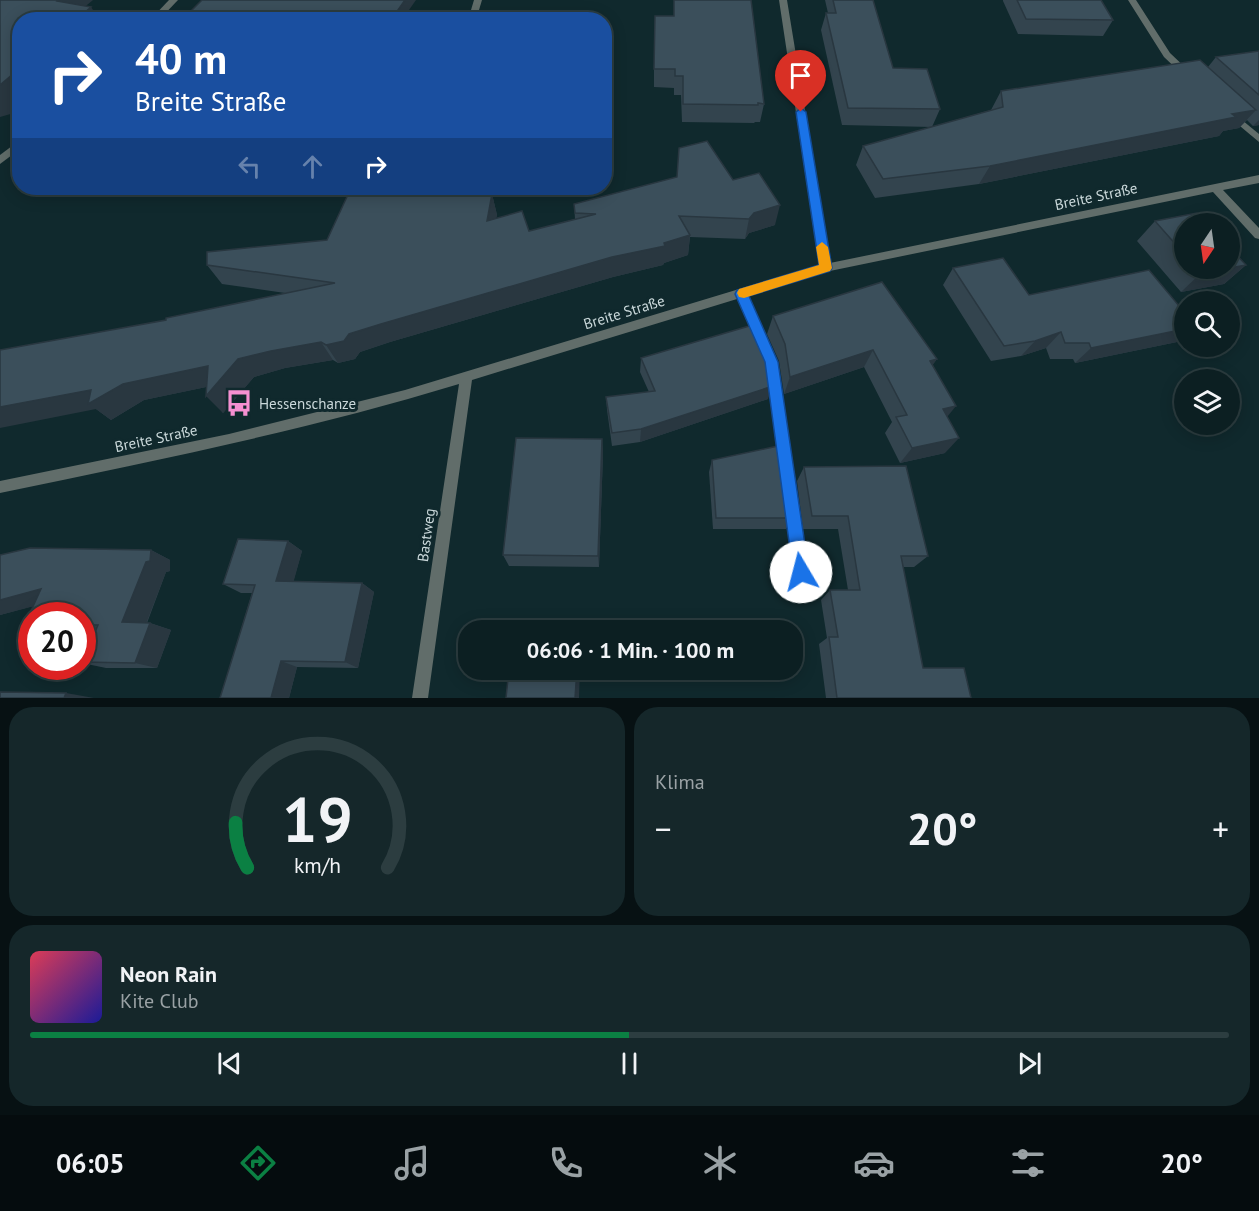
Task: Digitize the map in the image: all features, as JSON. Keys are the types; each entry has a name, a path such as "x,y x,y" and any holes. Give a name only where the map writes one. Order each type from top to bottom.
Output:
{"street":[{"path":"162,12 174,0"},
{"path":"783,0 825,268"},
{"path":"1132,0 1167,55 1192,78"},
{"path":"1226,109 1259,140"},
{"path":"0,161 12,150"},
{"name":"Breite Straße","path":"0,487 229,440 466,378 825,268 1259,179"},
{"path":"1215,188 1259,235"},
{"path":"742,294 771,362 804,596"},
{"name":"Bastweg","path":"420,698 466,378"}],"building":[{"path":"0,0 58,0 91,7 85,12 12,12 12,75 0,85"},
{"path":"202,0 405,0 397,12 190,12"},
{"path":"674,0 751,0 764,104 683,104 683,76 675,76 675,69 654,69 655,16 674,16"},
{"path":"833,0 873,0 893,68 927,69 940,109 848,108 826,13 836,13"},
{"path":"1017,0 1101,0 1113,20 1026,19"},
{"path":"1259,51 1259,95 1216,57"},
{"path":"1200,60 1256,110 1232,114 1236,117 990,166 883,179 863,146 1003,107 1001,91"},
{"path":"707,141 733,180 759,173 780,205 754,213 749,219 679,216 690,235 664,243 665,246 612,257 381,324 349,334 344,341 326,345 321,342 238,359 206,396 208,366 123,384 88,404 91,390 0,407 0,350 166,320 166,318 335,283 207,265 207,252 327,240 348,195 492,195 487,221 522,211 529,231 596,214 575,213 574,204 677,177 679,148"},
{"path":"1174,217 1174,243 1155,221"},
{"path":"1003,258 1029,295 1149,270 1174,300 1174,331 1091,348 1089,343 1065,343 1061,332 1035,341 1004,346 953,268"},
{"path":"882,282 937,359 930,361 956,406 943,409 959,438 912,448 896,417 907,415 873,350 790,377 785,344 773,316"},
{"path":"756,324 767,348 773,386 641,429 612,433 606,397 655,391 641,358"},
{"path":"516,438 602,439 598,556 503,555"},
{"path":"778,446 780,469 785,469 792,518 716,518 712,460"},
{"path":"906,466 928,556 901,556 923,668 964,668 971,698 837,698 829,637 838,637 830,590 860,590 848,516 812,516 804,467"},
{"path":"238,539 288,541 276,581 362,583 345,662 281,661 271,698 220,698 255,585 223,584"},
{"path":"30,548 151,550 150,561 146,562 122,622 150,623 135,663 96,662 98,625 96,625 96,602 35,602 41,589 0,600 0,555"},
{"path":"508,680 576,680 575,698 506,698"},
{"path":"0,692 66,693 64,698 0,698"}],"slow traffic":[{"path":"744,293 825,268 822,247"}],"place":[{"name":"Hessenschanze","path":"239,403"}],"route":[{"path":"801,112 825,268 742,294 771,362 801,572"}]}
